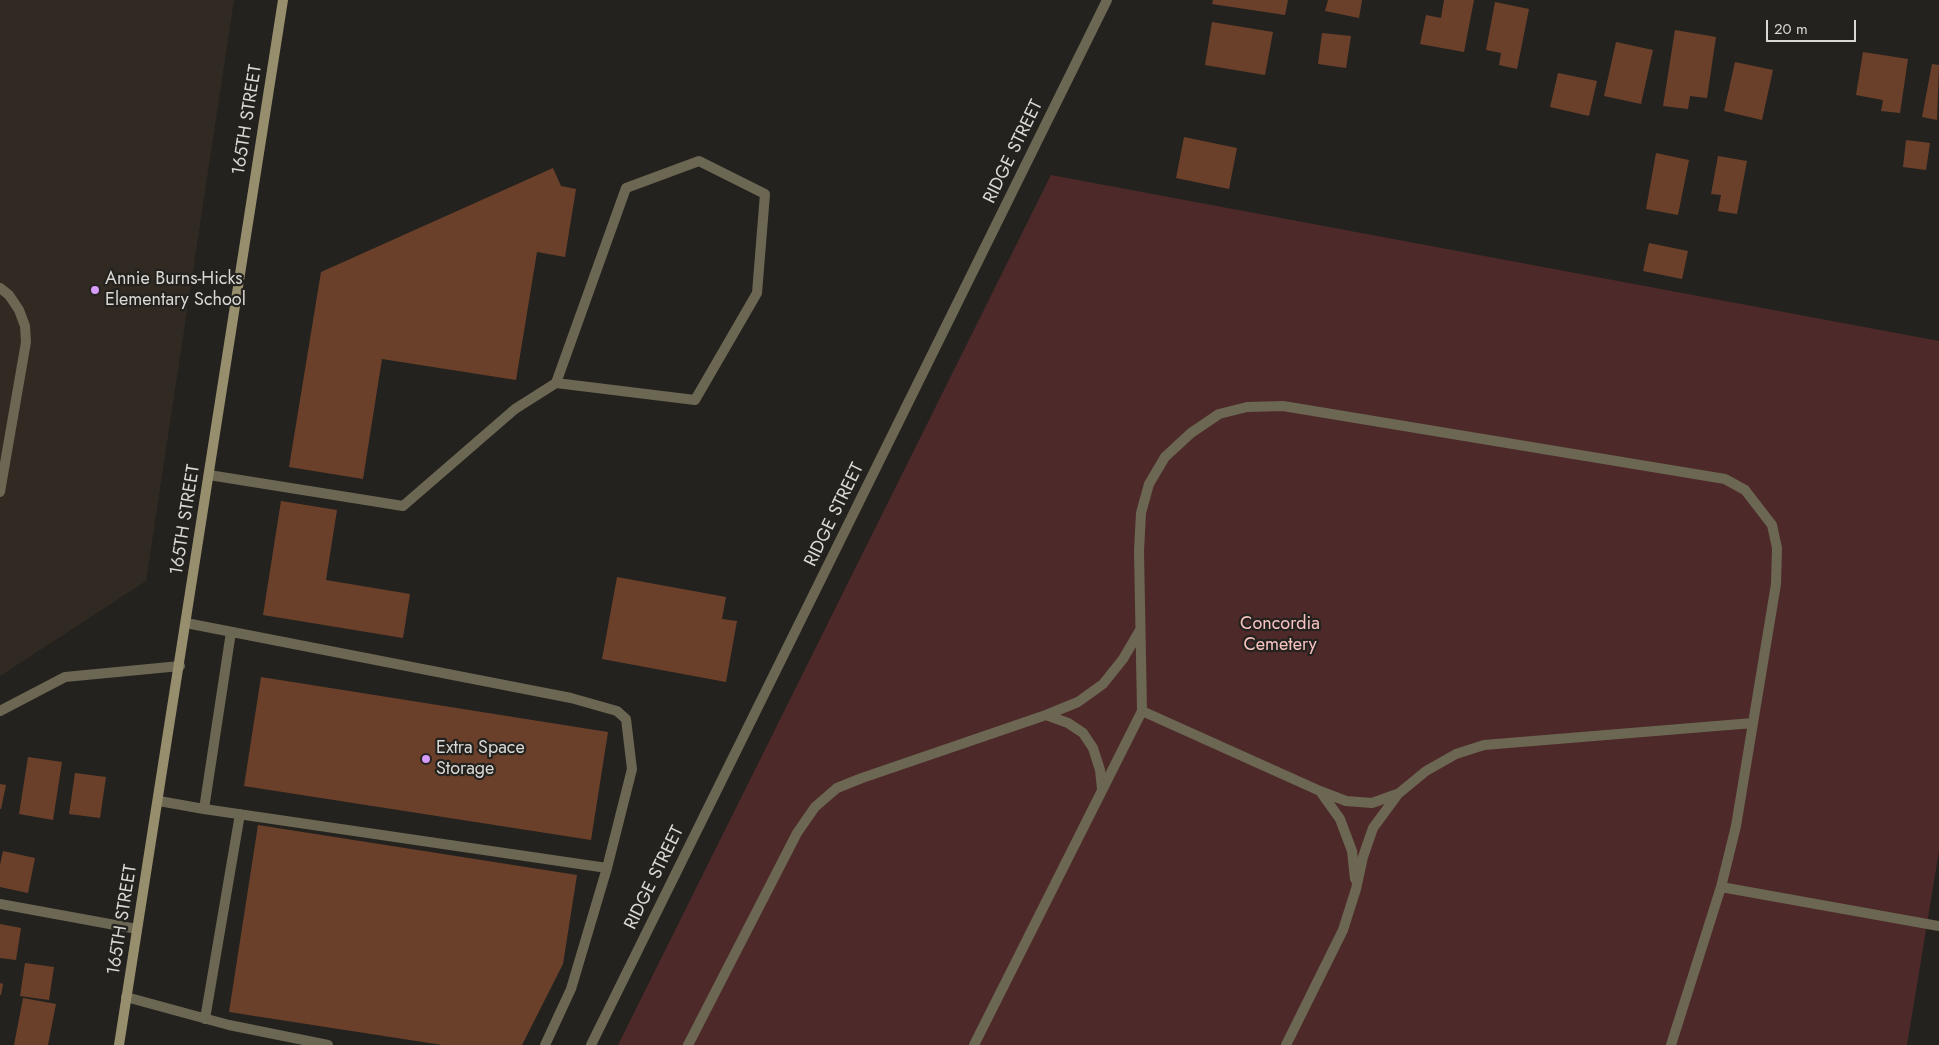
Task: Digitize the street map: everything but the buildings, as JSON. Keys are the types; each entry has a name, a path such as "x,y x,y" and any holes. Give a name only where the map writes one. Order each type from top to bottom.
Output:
{"main road":[{"name":"165TH STREET","path":"119,1045 180,666 283,0"}],"street":[{"name":"RIDGE STREET","path":"591,1045 1107,0"},
{"path":"210,474 403,506 515,409 556,383 626,188 699,160 765,194 757,293 695,400 556,383"},
{"path":"0,288 10,295 20,310 25,326 26,342 0,492"},
{"path":"974,1045 1142,711 1140,514 1149,484 1165,456 1191,433 1219,414 1247,407 1283,406 1725,479 1745,490 1772,525 1777,548 1776,584 1736,826 1722,887 1671,1045"},
{"path":"186,623 571,698 617,711 626,719 632,769 607,868 571,989 545,1045"},
{"path":"688,1045 797,834 815,808 837,788 1078,702 1103,684 1123,659 1140,628"},
{"path":"204,809 231,632"},
{"path":"0,711 65,677 180,666"},
{"path":"1142,711 1346,801 1372,802 1398,794"},
{"path":"1046,715 1068,723 1083,733 1093,748 1100,770 1102,791"},
{"path":"1286,1045 1343,930 1373,828 1398,794 1426,771 1456,754 1484,745 1753,724"},
{"path":"1320,791 1340,819 1352,851 1356,890"},
{"path":"158,801 607,868"},
{"path":"205,1019 240,814"},
{"path":"1722,887 1939,926"},
{"path":"0,904 137,929"},
{"path":"126,997 229,1025 328,1045"}],"shaded area":[{"name":"Annie Burns-Hicks Elementary School","path":"0,0 234,0 146,581 0,676"}],"green space":[{"name":"Concordia Cemetery","path":"1051,175 1939,341 1939,851 1907,1045 618,1045"}],"place":[{"name":"Annie Burns-Hicks Elementary School","path":"95,290"},
{"name":"Extra Space Storage","path":"426,759"}]}
